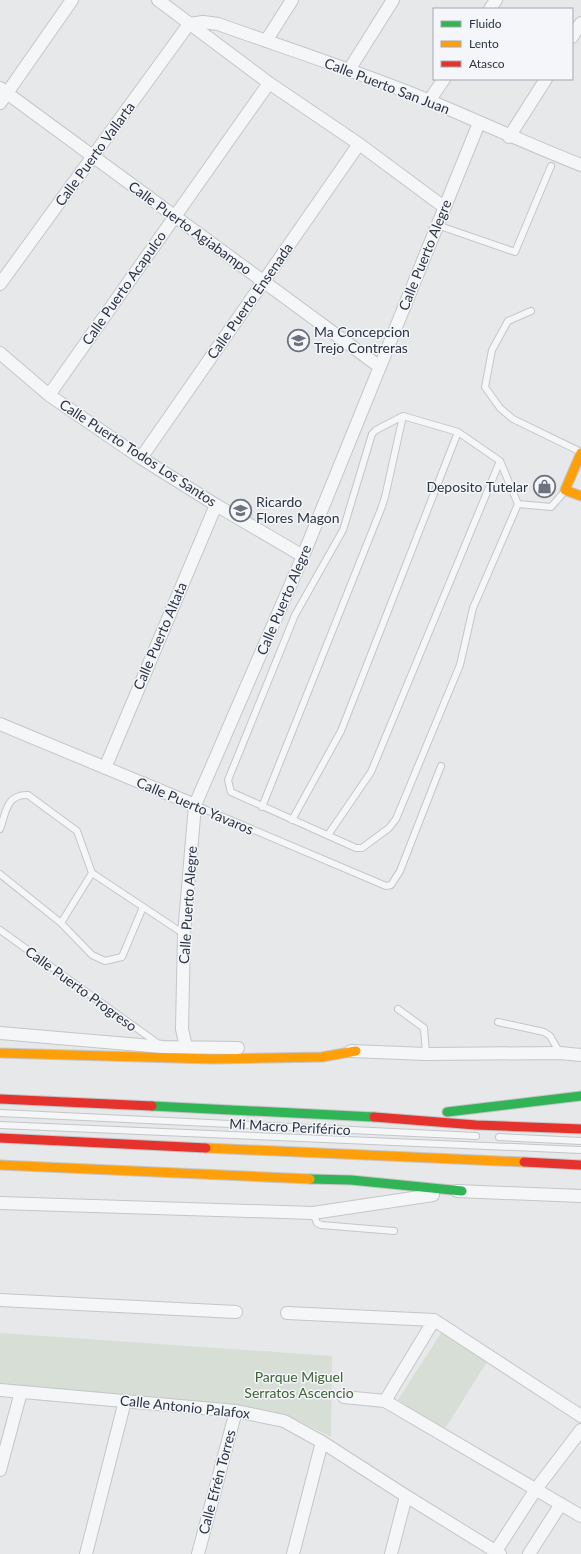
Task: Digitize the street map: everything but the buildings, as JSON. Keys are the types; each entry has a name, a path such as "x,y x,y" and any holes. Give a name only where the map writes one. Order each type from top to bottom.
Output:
{"main road":[{"path":"581,452 565,490 581,496"},
{"path":"0,1053 212,1059 322,1057 356,1051"},
{"path":"379,1118 482,1109 581,1096"},
{"path":"0,1099 379,1118 476,1125 581,1129"},
{"path":"0,1138 352,1153 581,1165"},
{"path":"351,1180 305,1166 352,1153"},
{"path":"0,1159 128,1161"},
{"path":"0,1165 351,1180 462,1191"}],"street":[{"path":"2,95 72,0"},
{"path":"158,0 269,83 359,144 444,207"},
{"path":"266,41 292,0"},
{"path":"349,70 393,0"},
{"name":"Calle Puerto San Juan","path":"189,24 203,22 218,24 349,70 429,101 510,137 581,165"},
{"path":"573,35 581,23"},
{"name":"Calle Puerto Vallarta","path":"0,284 189,24"},
{"path":"429,101 443,80"},
{"path":"510,137 545,80"},
{"name":"Calle Puerto Acapulco","path":"49,395 269,83"},
{"name":"Calle Puerto Agiabampo","path":"2,95 93,157 380,367"},
{"name":"Calle Puerto Alegre","path":"186,1047 182,1029 184,934 195,805 303,556 479,123"},
{"name":"Calle Puerto Ensenada","path":"141,458 359,144"},
{"name":"Calle Puerto Todos Los Santos","path":"0,353 49,395 141,458 216,505 303,556"},
{"name":"Calle Puerto Altata","path":"105,768 216,505"},
{"name":"Calle Puerto Yavaros","path":"0,724 195,805"},
{"path":"0,1033 163,1047 426,1054 560,1053 581,1056"},
{"path":"0,1203 313,1213 462,1191 581,1196"},
{"path":"0,1300 236,1312"},
{"path":"287,1313 434,1320 581,1416"},
{"path":"407,1319 417,1329 421,1342"},
{"path":"385,1401 434,1320"},
{"name":"Calle Antonio Palafox","path":"0,1390 236,1411 284,1421 322,1442 497,1553"},
{"path":"0,1470 21,1392"},
{"path":"344,1397 385,1401 581,1516"},
{"path":"86,1554 125,1400"},
{"name":"Calle Efrén Torres","path":"198,1554 236,1411"},
{"path":"497,1553 536,1490 581,1430"},
{"path":"293,1554 322,1442"},
{"path":"391,1554 406,1496"},
{"path":"529,1554 561,1504"}],"lane":[{"path":"437,225 515,252 551,166"},
{"path":"531,311 508,321 492,350 485,387 500,408 512,419 581,452"},
{"path":"262,807 381,509 403,416"},
{"path":"403,416 458,432 500,461 518,504 473,608 460,665 396,819 389,828 362,848 356,848 231,792 228,780 295,615 343,530 372,434 376,430 403,416"},
{"path":"292,820 341,731 458,432"},
{"path":"328,835 372,772 500,461"},
{"path":"518,504 551,507 565,490"},
{"name":"Calle Puerto Yavaros","path":"195,805 386,886 390,885 400,871 441,766"},
{"path":"0,829 10,800 19,794 28,795 77,832 92,873 184,934"},
{"path":"61,922 92,873"},
{"path":"0,874 61,922 92,955 105,961 122,957 143,907"},
{"name":"Calle Puerto Progreso","path":"0,930 163,1047"},
{"path":"398,1009 424,1028 426,1054"},
{"path":"498,1022 544,1032 550,1036 560,1053"},
{"name":"Mi Macro Periférico","path":"0,1113 486,1136"},
{"name":"Mi Macro Periférico","path":"0,1125 581,1150"},
{"path":"494,1137 581,1141"},
{"path":"313,1213 317,1223 321,1225 394,1231"}],"green space":[{"name":"Parque Miguel Serratos Ascencio","path":"0,1333 332,1356 331,1437 285,1414 0,1385"},
{"path":"441,1333 487,1362 444,1430 398,1400"}],"traffic: fast":[{"path":"447,1112 581,1096"},
{"path":"152,1106 374,1117"},
{"path":"310,1179 351,1180 462,1191"}],"traffic: slow":[{"path":"581,453 565,490 581,496"},
{"path":"0,1053 212,1059 322,1057 356,1051"},
{"path":"206,1148 524,1162"},
{"path":"0,1165 310,1179"}],"traffic: jam":[{"path":"0,1099 152,1106"},
{"path":"374,1117 476,1125 581,1129"},
{"path":"0,1138 206,1148"},
{"path":"524,1162 581,1165"}],"place":[{"name":"Ma Concepcion Trejo Contreras","path":"298,340"},
{"name":"Deposito Tutelar","path":"544,487"},
{"name":"Ricardo Flores Magon","path":"241,510"}]}
